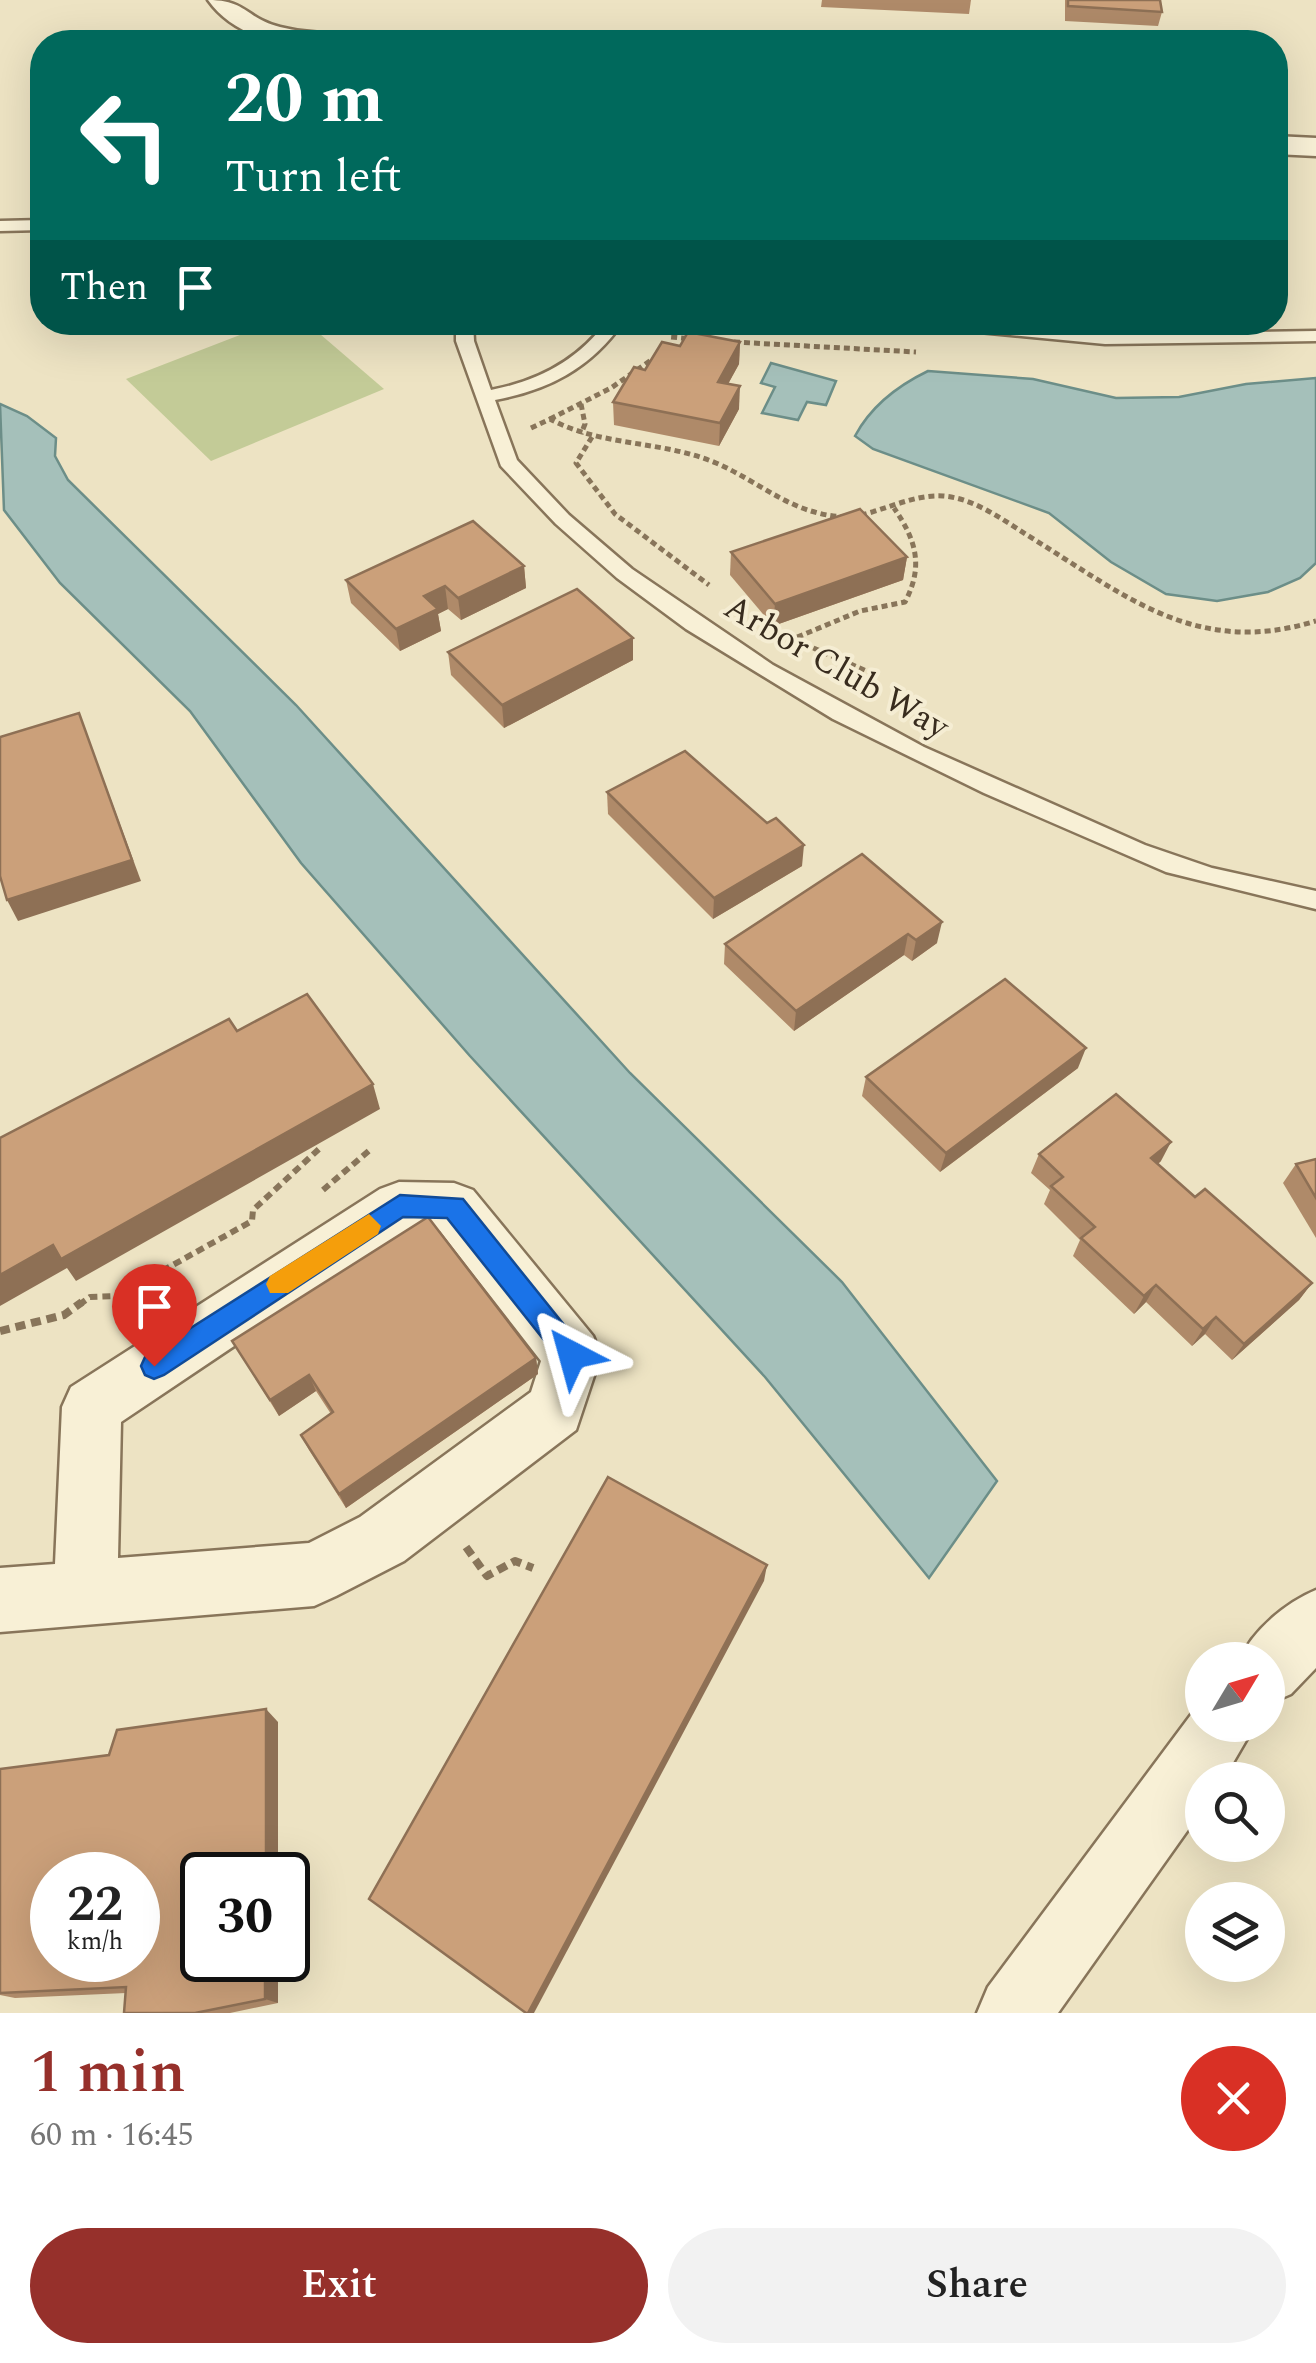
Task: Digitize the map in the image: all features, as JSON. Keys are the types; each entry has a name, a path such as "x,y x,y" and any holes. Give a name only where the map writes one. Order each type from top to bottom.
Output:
{"street":[{"path":"220,0 227,10 256,29 265,30"},
{"path":"1288,147 1316,148"},
{"path":"0,1600 85,1593 314,1574 382,1539 555,1410 572,1355 454,1207 400,1206 92,1407 85,1593"},
{"path":"1285,1654 1316,1622"},
{"path":"1014,2013 1210,1742"}],"lane":[{"path":"0,226 30,225"},
{"name":"Arbor Club Way","path":"465,335 508,462 559,516 650,590 798,690 995,789 1105,836 1209,876 1316,900"},
{"path":"485,396 515,391 558,375 602,343 607,335"},
{"path":"1072,335 1316,336"}],"path":[{"path":"664,346 671,337"},
{"path":"498,434 526,430 582,404 644,368 658,354"},
{"path":"581,434 585,424 582,404"},
{"path":"550,418 592,437 701,456 796,513 817,518 894,508 943,496 994,516 1145,609 1190,626 1250,634 1292,632 1316,621"},
{"path":"592,437 576,463 580,476 620,516 719,592"},
{"path":"794,640 860,611 905,602 914,586 916,540 894,508"},
{"path":"782,640 794,640 871,672"},
{"path":"117,1296 252,1221 252,1210 319,1149"},
{"path":"0,1331 64,1315 90,1296"},
{"path":"434,1501 488,1576 515,1561 534,1568"}],"green space":[{"path":"240,335 321,335 384,389 211,461 126,379"}],"water":[{"path":"771,363 836,381 826,405 807,402 798,420 762,413 775,387 761,383"},
{"path":"928,371 1033,379 1116,398 1179,397 1246,384 1316,378 1316,563 1300,578 1268,592 1217,601 1166,594 1111,562 1049,513 873,449 855,436 886,398"},
{"path":"0,404 27,416 56,438 55,456 68,480 296,705 630,1073 842,1282 997,1481 929,1578 765,1377 470,1056 301,863 190,711 60,583 4,510"}],"building":[{"path":"1068,0 1160,0 1162,12 1068,6"},
{"path":"686,335 740,342 718,382 740,386 720,423 613,402 634,367 645,370 662,342 680,346"},
{"path":"860,509 907,557 775,604 731,552"},
{"path":"473,521 524,566 458,598 445,586 424,596 438,609 396,629 346,580"},
{"path":"577,589 633,638 502,705 448,652"},
{"path":"79,713 132,860 7,900 0,876 0,737"},
{"path":"685,751 767,823 776,818 804,845 714,898 607,792"},
{"path":"862,854 942,922 916,940 908,934 796,1011 725,944"},
{"path":"1005,979 1086,1048 946,1153 866,1077"},
{"path":"307,994 373,1084 61,1259 53,1245 0,1275 0,1138 229,1019 237,1031"},
{"path":"1116,1094 1171,1142 1151,1158 1195,1197 1205,1189 1312,1283 1244,1344 1216,1317 1203,1329 1156,1285 1144,1296 1081,1238 1095,1227 1051,1186 1063,1177 1039,1154"},
{"path":"1316,1159 1316,1198 1296,1164"},
{"path":"428,1217 536,1358 339,1494 301,1435 333,1412 309,1375 270,1400 232,1341"},
{"path":"608,1477 767,1565 526,2013 369,1899"},
{"path":"266,1709 266,1852 180,1852 180,1982 265,1982 265,1999 195,2013 124,2013 126,1987 0,1993 0,1769 109,1755 117,1730"}],"slow traffic":[{"path":"279,1284 369,1226"}],"route":[{"path":"154,1366 400,1206 454,1207 572,1355"}]}
